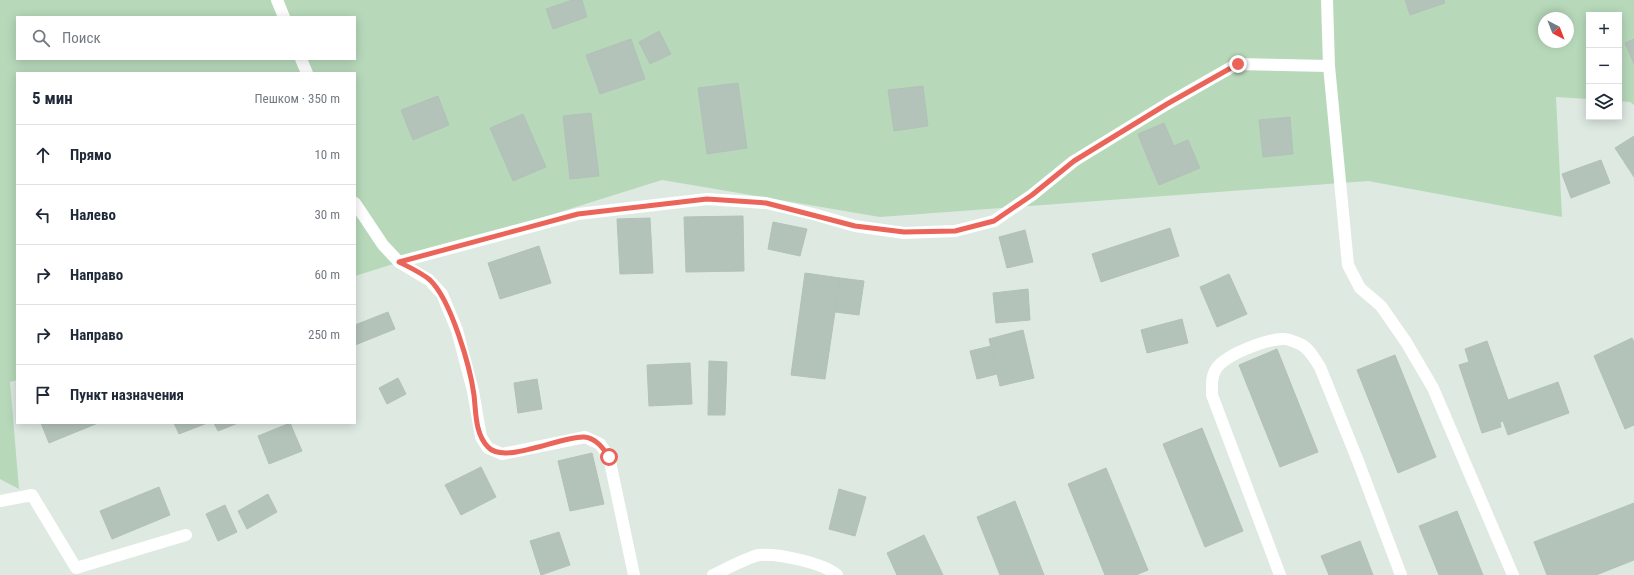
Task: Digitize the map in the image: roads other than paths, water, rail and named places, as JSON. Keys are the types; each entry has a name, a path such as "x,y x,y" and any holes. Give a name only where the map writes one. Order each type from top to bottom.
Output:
{"street":[{"path":"277,0 284,16"},
{"path":"1327,0 1329,66 1348,265 1360,288 1381,306 1406,342 1433,388 1513,575"},
{"path":"301,60 307,72"},
{"path":"399,262 578,214 707,199 766,203 855,226 904,232 955,231 994,221 1032,195 1074,161 1167,104 1238,64 1329,66"},
{"path":"356,204 383,245 399,262 429,280 442,294 457,330 473,391 481,437 488,448 502,454 584,437 600,444 609,457 634,575"},
{"path":"1280,575 1212,395 1211,379 1217,368 1226,359 1258,344 1283,338 1301,344 1311,353 1320,367 1358,461 1401,575"},
{"path":"0,501 32,495 76,568 186,534"},
{"path":"713,575 759,555 798,558 832,570 837,575"}]}
